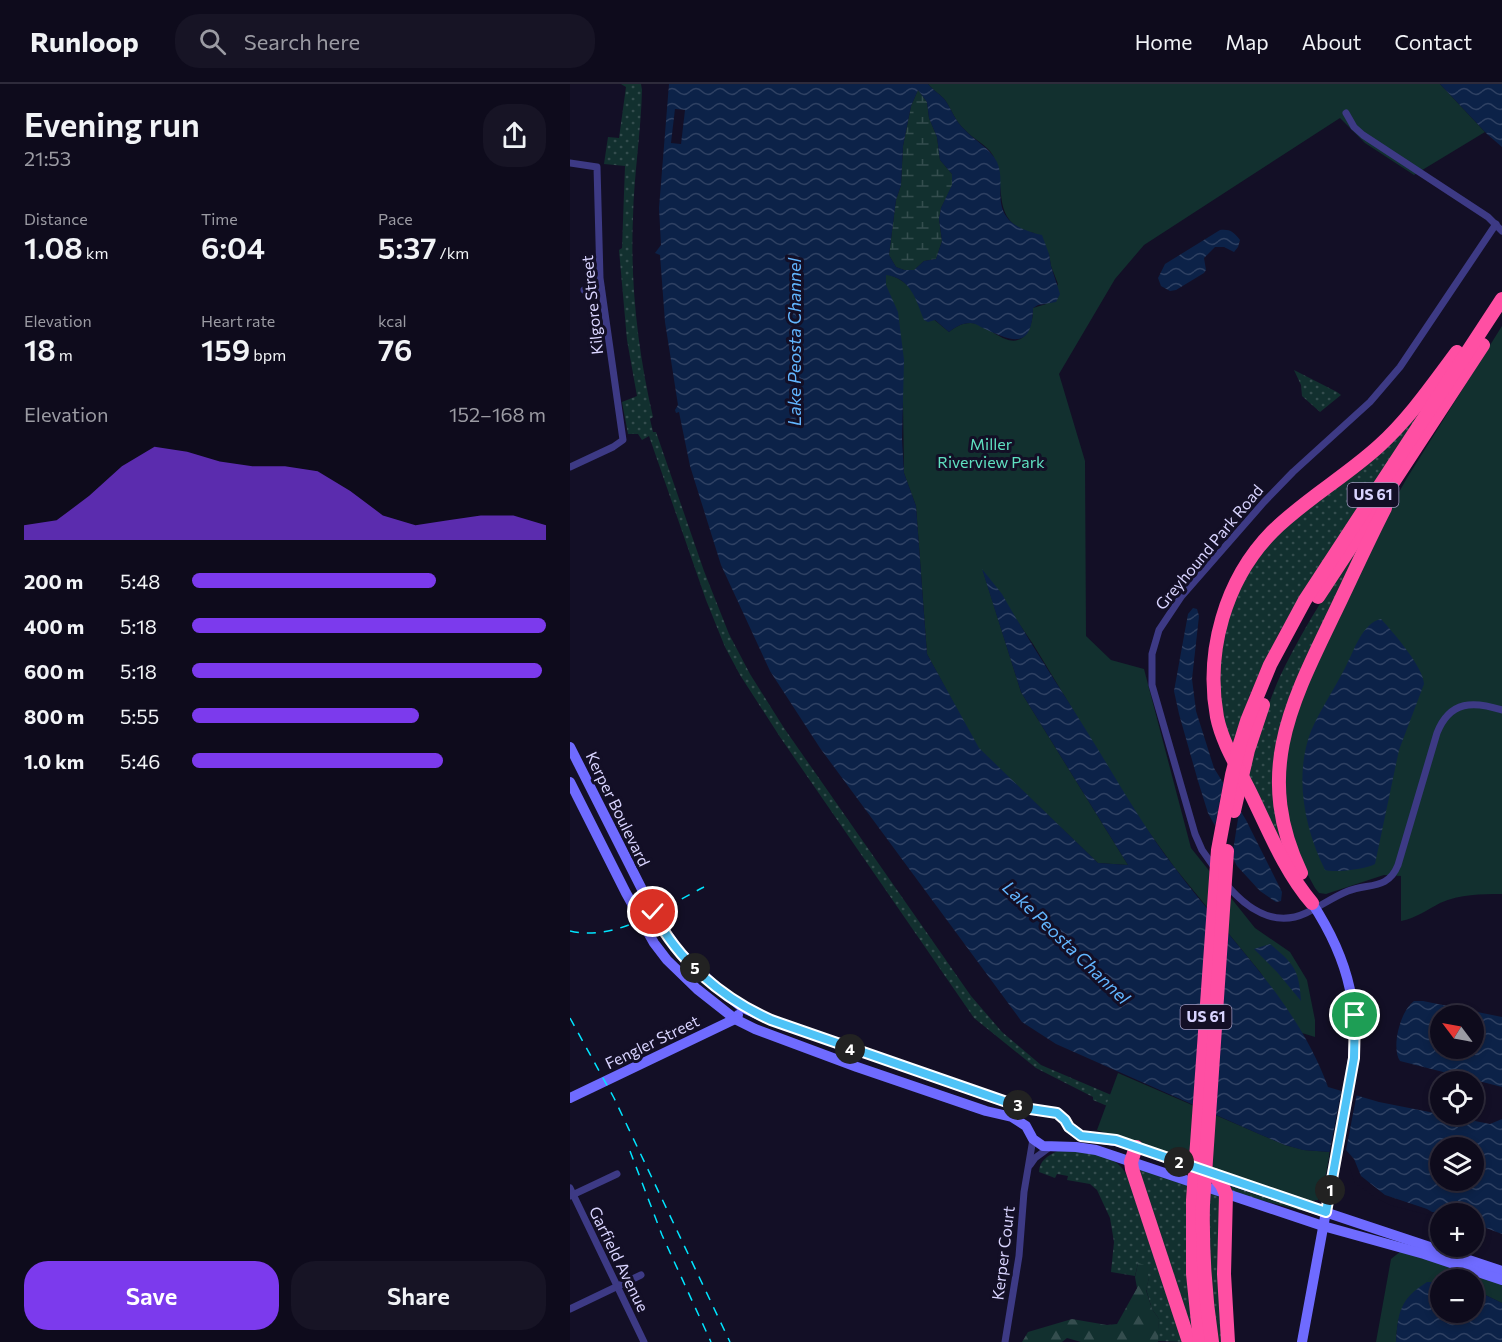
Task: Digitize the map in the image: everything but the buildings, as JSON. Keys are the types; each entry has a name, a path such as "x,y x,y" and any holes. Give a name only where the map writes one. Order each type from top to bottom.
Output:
{"highway":[{"path":"1313,906 1302,892 1263,818 1227,747 1217,719 1214,690 1215,662 1218,635 1224,612 1240,576 1256,551 1273,531 1355,467 1397,429 1495,303 1502,299"},
{"name":"US 61","path":"1212,1342 1204,1290 1203,1204 1227,854 1240,780 1261,698 1286,633 1305,600 1502,299"},
{"name":"US 61","path":"1200,1342 1193,1274 1192,1212 1214,897 1218,850 1232,775 1247,721 1311,608 1502,316"},
{"path":"1313,906 1309,889 1288,841 1281,807 1279,772 1286,724 1308,670 1376,526 1429,429"},
{"path":"1136,1147 1131,1162 1189,1342"},
{"path":"1214,1175 1232,1196 1226,1209 1225,1243 1225,1309 1228,1342"}],"main road":[{"name":"Kerper Boulevard","path":"570,747 658,923 695,968 743,1008 845,1047 1024,1108 1057,1113 1081,1136 1116,1140 1214,1175 1502,1270"},
{"name":"Kerper Boulevard","path":"570,782 654,943 667,960 697,989 735,1019 755,1029 857,1067 986,1111 1012,1117 1026,1126 1040,1145 1085,1148 1323,1226 1424,1254 1502,1280"},
{"path":"1302,1342 1356,1039 1355,1015 1349,981 1341,957 1313,906"},
{"name":"Fengler Street","path":"570,1098 735,1019 743,1008"},
{"path":"1032,1137 1033,1121 1045,1111"},
{"path":"1052,1147 1065,1136 1067,1124"}],"street":[{"path":"1346,113 1354,127 1363,135 1464,201 1502,231"},
{"name":"Kilgore Street","path":"570,163 597,167 602,288 623,440 570,467"},
{"name":"Greyhound Park Road","path":"1496,224 1400,367 1370,402 1293,472 1264,502 1171,608 1155,642 1151,664 1152,686 1188,813 1202,850 1230,889 1256,911 1269,916 1286,918 1299,916 1313,906 1346,892 1381,884 1393,874 1398,865 1437,733 1446,717 1467,704 1481,704 1502,710"},
{"path":"584,290 602,288"},
{"name":"Kerper Court","path":"1005,1342 1017,1267 1032,1137"},
{"path":"1029,1167 1035,1158 1052,1147"},
{"path":"571,1193 617,1174"},
{"name":"Garfield Avenue","path":"571,1193 644,1342"},
{"path":"570,1309 641,1275"}],"green space":[{"path":"621,84 641,84 642,90 632,242 639,343 653,417 650,419 729,634 750,674 784,728 971,996 1002,1032 1041,1065 1137,1106 1112,1108 1093,1100 1093,1097 1036,1068 974,1018 780,737 740,675 725,647 706,600 649,436 642,440 638,434 628,434 622,402 637,396 627,340 619,250 622,248 625,166 604,164 608,137 619,138 626,87"},
{"name":"Miller Riverview Park","path":"928,84 1440,84 1485,132 1414,175 1365,143 1340,118 1144,245 1115,279 1059,374 1085,461 1086,636 1111,660 1144,669 1191,848 1255,928 1290,952 1307,980 1315,1020 1315,1037 1302,1033 1260,972 1175,868 1138,817 1033,644 983,571 1021,692 1128,865 1098,863 978,748 927,654 916,506 904,473 903,404 886,274 908,286 916,296 920,308 949,332 956,327 970,323 983,326 1009,340 1022,338 1028,332 1033,308 1046,304 1058,284 1049,254 1034,233 1019,228 1009,220 1001,198 996,162 990,151 962,127 945,100"},
{"path":"918,90 927,102 929,118 937,137 940,160 952,174 952,186 941,208 939,219 942,241 936,259 924,261 914,270 904,270 896,267 889,255 896,200 901,185 903,146 911,106"},
{"path":"1502,326 1502,894 1478,894 1455,898 1401,921 1401,876 1384,875 1326,894 1319,893 1304,868 1289,828 1283,778 1291,719 1378,529 1407,478"},
{"path":"1294,370 1341,395 1320,412 1302,396 1301,385"},
{"path":"1427,402 1280,631 1250,694 1232,749 1219,702 1222,635 1242,582 1274,537"},
{"path":"1361,540 1292,862 1246,779 1258,736 1285,666 1331,586"},
{"path":"1118,1073 1285,1145 1304,1150 1330,1152 1322,1195 1318,1200 1307,1202 1097,1130"},
{"path":"1058,1151 1082,1152 1106,1157 1113,1160 1124,1171 1149,1230 1184,1342 1157,1341 1159,1319 1152,1309 1146,1289 1149,1278 1138,1263 1135,1276 1111,1272 1114,1242 1110,1218 1097,1190 1090,1184 1067,1180 1068,1176 1057,1174 1055,1178 1039,1172 1045,1159"},
{"path":"1139,1170 1188,1185 1188,1264 1194,1342"},
{"path":"1227,1184 1315,1214 1236,1194"},
{"path":"1209,1192 1221,1198 1224,1342 1218,1342 1210,1280"},
{"path":"1401,1251 1456,1269 1430,1269 1430,1284 1418,1289 1405,1302 1401,1311 1396,1342 1376,1342 1391,1259"},
{"path":"1138,1263 1145,1265 1149,1278 1146,1290 1152,1309 1159,1319 1158,1342 1081,1342 1067,1338 1062,1342 1022,1342 1028,1332 1072,1319 1107,1325 1117,1324 1137,1288 1135,1277"},
{"path":"1484,1278 1502,1284 1502,1303 1484,1294"}],"water":[{"name":"Lake Peosta Channel","path":"669,84 928,84 945,100 962,127 997,162 1001,203 1006,216 1017,226 1042,235 1060,294 1056,302 1033,308 1029,331 1024,337 1011,339 972,323 961,325 949,332 935,320 928,322 924,320 907,285 901,280 886,275 886,285 898,312 904,360 902,439 904,473 916,506 927,654 979,748 1098,863 1128,865 1021,692 982,569 1002,594 1151,834 1280,999 1315,1056 1328,1087 1379,1102 1430,1112 1430,1125 1484,1125 1484,1123 1490,1124 1502,1119 1502,1234 1484,1227 1484,1203 1430,1203 1430,1212 1391,1202 1361,1185 1351,1160 1330,1152 1303,1150 1285,1145 1056,1044 1022,1022 820,748 770,671 721,565 690,466 679,412 676,413 675,410 678,405 665,322 660,255 655,253 661,245 659,208","holes":["918,90 927,102 929,118 937,137 940,160 952,174 952,185 941,208 939,219 942,241 936,259 924,261 914,270 904,270 896,267 889,255 896,200 901,185 903,146 911,106"]},
{"path":"1440,84 1502,84 1502,147 1487,134"},
{"path":"1220,230 1231,232 1240,240 1234,252 1224,247 1215,247 1204,258 1206,270 1204,273 1176,290 1170,291 1161,286 1158,278 1165,264"},
{"path":"1193,608 1197,609 1199,616 1192,679 1196,711 1214,768 1246,820 1282,892 1281,901 1276,902 1260,891 1237,866 1208,813 1198,781 1174,691 1188,614"},
{"path":"1381,619 1414,660 1424,684 1399,750 1375,864 1351,870 1325,870 1312,837 1304,801 1302,783 1306,748 1311,731 1359,638 1369,626"},
{"path":"1270,944 1294,968 1299,981 1301,1001 1254,949"},
{"path":"1414,1001 1443,1005 1430,1005 1430,1059 1484,1059 1484,1013 1502,1017 1502,1087 1484,1082 1484,1071 1439,1071 1400,1061 1396,1048 1398,1030 1405,1013"},
{"path":"1430,1282 1430,1323 1484,1323 1484,1294 1502,1303 1502,1342 1396,1342 1402,1307 1418,1288"}],"pier":[{"path":"675,109 685,110 681,144 671,143"},
{"path":"1224,780 1240,806 1231,863 1214,831"},
{"path":"1342,1088 1357,1093 1346,1150 1354,1159 1361,1176 1385,1195 1427,1209 1430,1211 1430,1215 1390,1205 1376,1198 1355,1183 1347,1159 1329,1155"}],"railway":[{"path":"570,931 605,932 623,927 640,921 704,887"},
{"path":"570,1018 614,1098 730,1342"},
{"path":"630,1151 662,1235 711,1342"}],"route":[{"path":"653,912 658,923 690,963 743,1008 845,1047 1024,1108 1057,1113 1062,1116 1069,1127 1081,1136 1116,1140 1326,1212 1354,1058 1355,1015"}]}
